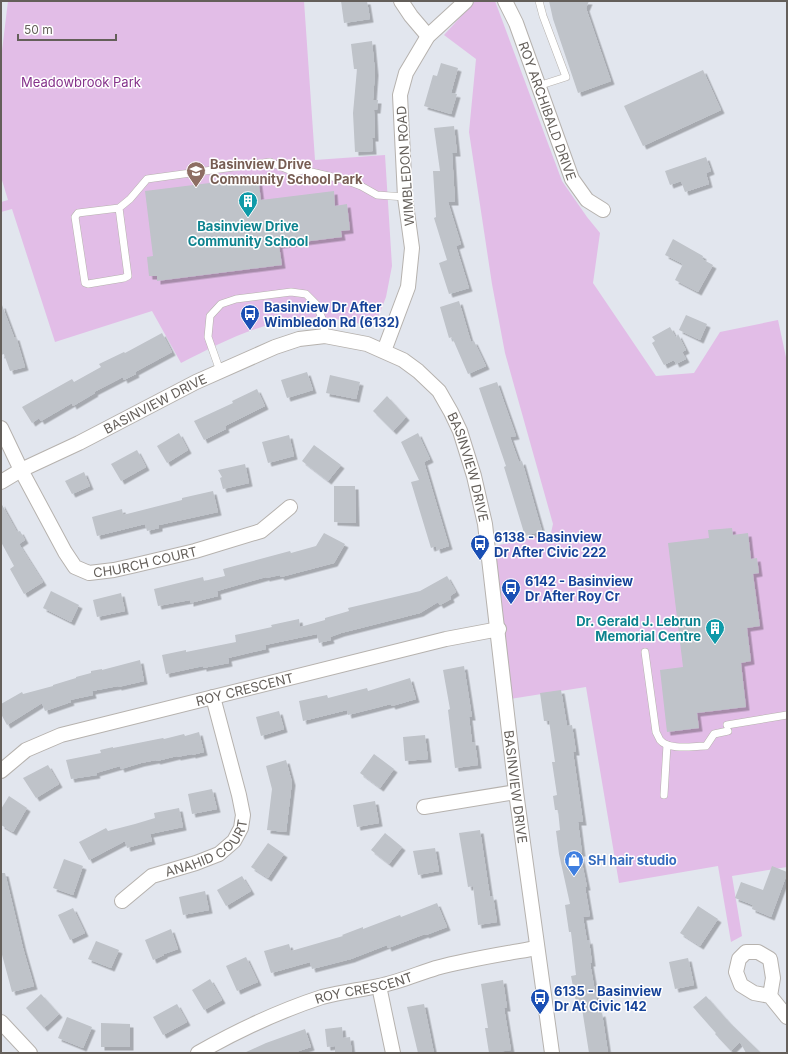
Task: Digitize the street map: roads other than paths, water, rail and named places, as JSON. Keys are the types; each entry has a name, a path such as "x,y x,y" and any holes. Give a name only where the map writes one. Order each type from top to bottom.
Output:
{"street":[{"path":"401,1 411,16 428,36"},
{"name":"WIMBLEDON ROAD","path":"384,351 408,287 412,248 405,197 400,95 406,73 428,36 466,1"},
{"name":"ROY ARCHIBALD DRIVE","path":"505,1 516,23 572,179 587,200 603,210"},
{"name":"BASINVIEW DRIVE","path":"1,482 21,470 79,443 220,371 275,347 299,339 325,336 367,344 403,360 418,370 439,391 460,431 474,476 485,524 499,629 516,792 552,1053"},
{"name":"CHURCH COURT","path":"1,428 21,470 65,552 75,567 89,573 114,570 195,551 261,531 290,507"},
{"name":"ROY CRESCENT","path":"1,771 26,750 61,735 446,639 499,629"},
{"name":"ANAHID COURT","path":"122,901 152,876 196,863 219,854 234,840 241,828 243,815 239,795 213,697"},
{"path":"424,807 516,792"},
{"name":"ROY CRESCENT","path":"198,1053 252,1025 323,997 355,989 379,986 471,960 537,948"},
{"path":"379,986 393,1053"},
{"path":"770,996 787,1017"},
{"path":"1,1022 30,1053"}],"lane":[{"path":"538,86 566,77 543,16 539,1"},
{"path":"120,208 128,276 88,284 85,283 75,217 78,213 120,208 147,179 270,162 294,172 303,170 345,180 361,186 377,195 405,197"},
{"path":"220,371 208,337 210,316 221,304 236,299 292,292 306,294 316,304 324,323 325,336"},
{"path":"645,652 656,732 661,741 667,746 706,746 714,734 727,728 787,715"},
{"path":"664,795 667,746"}],"place":[{"name":"Basinview Drive Community School Park","path":"196,188"},
{"name":"Basinview Drive Community School","path":"248,218"},
{"name":"Basinview Dr After Wimbledon Rd (6132)","path":"250,331"},
{"name":"6138 - Basinview Dr After Civic 222","path":"480,561"},
{"name":"6142 - Basinview Dr After Roy Cr","path":"511,605"},
{"name":"Dr. Gerald J. Lebrun Memorial Centre","path":"715,645"},
{"name":"SH hair studio","path":"574,877"},
{"name":"6135 - Basinview Dr At Civic 142","path":"540,1015"}],"park label":[{"name":"Meadowbrook Park","path":"81,82"}]}
